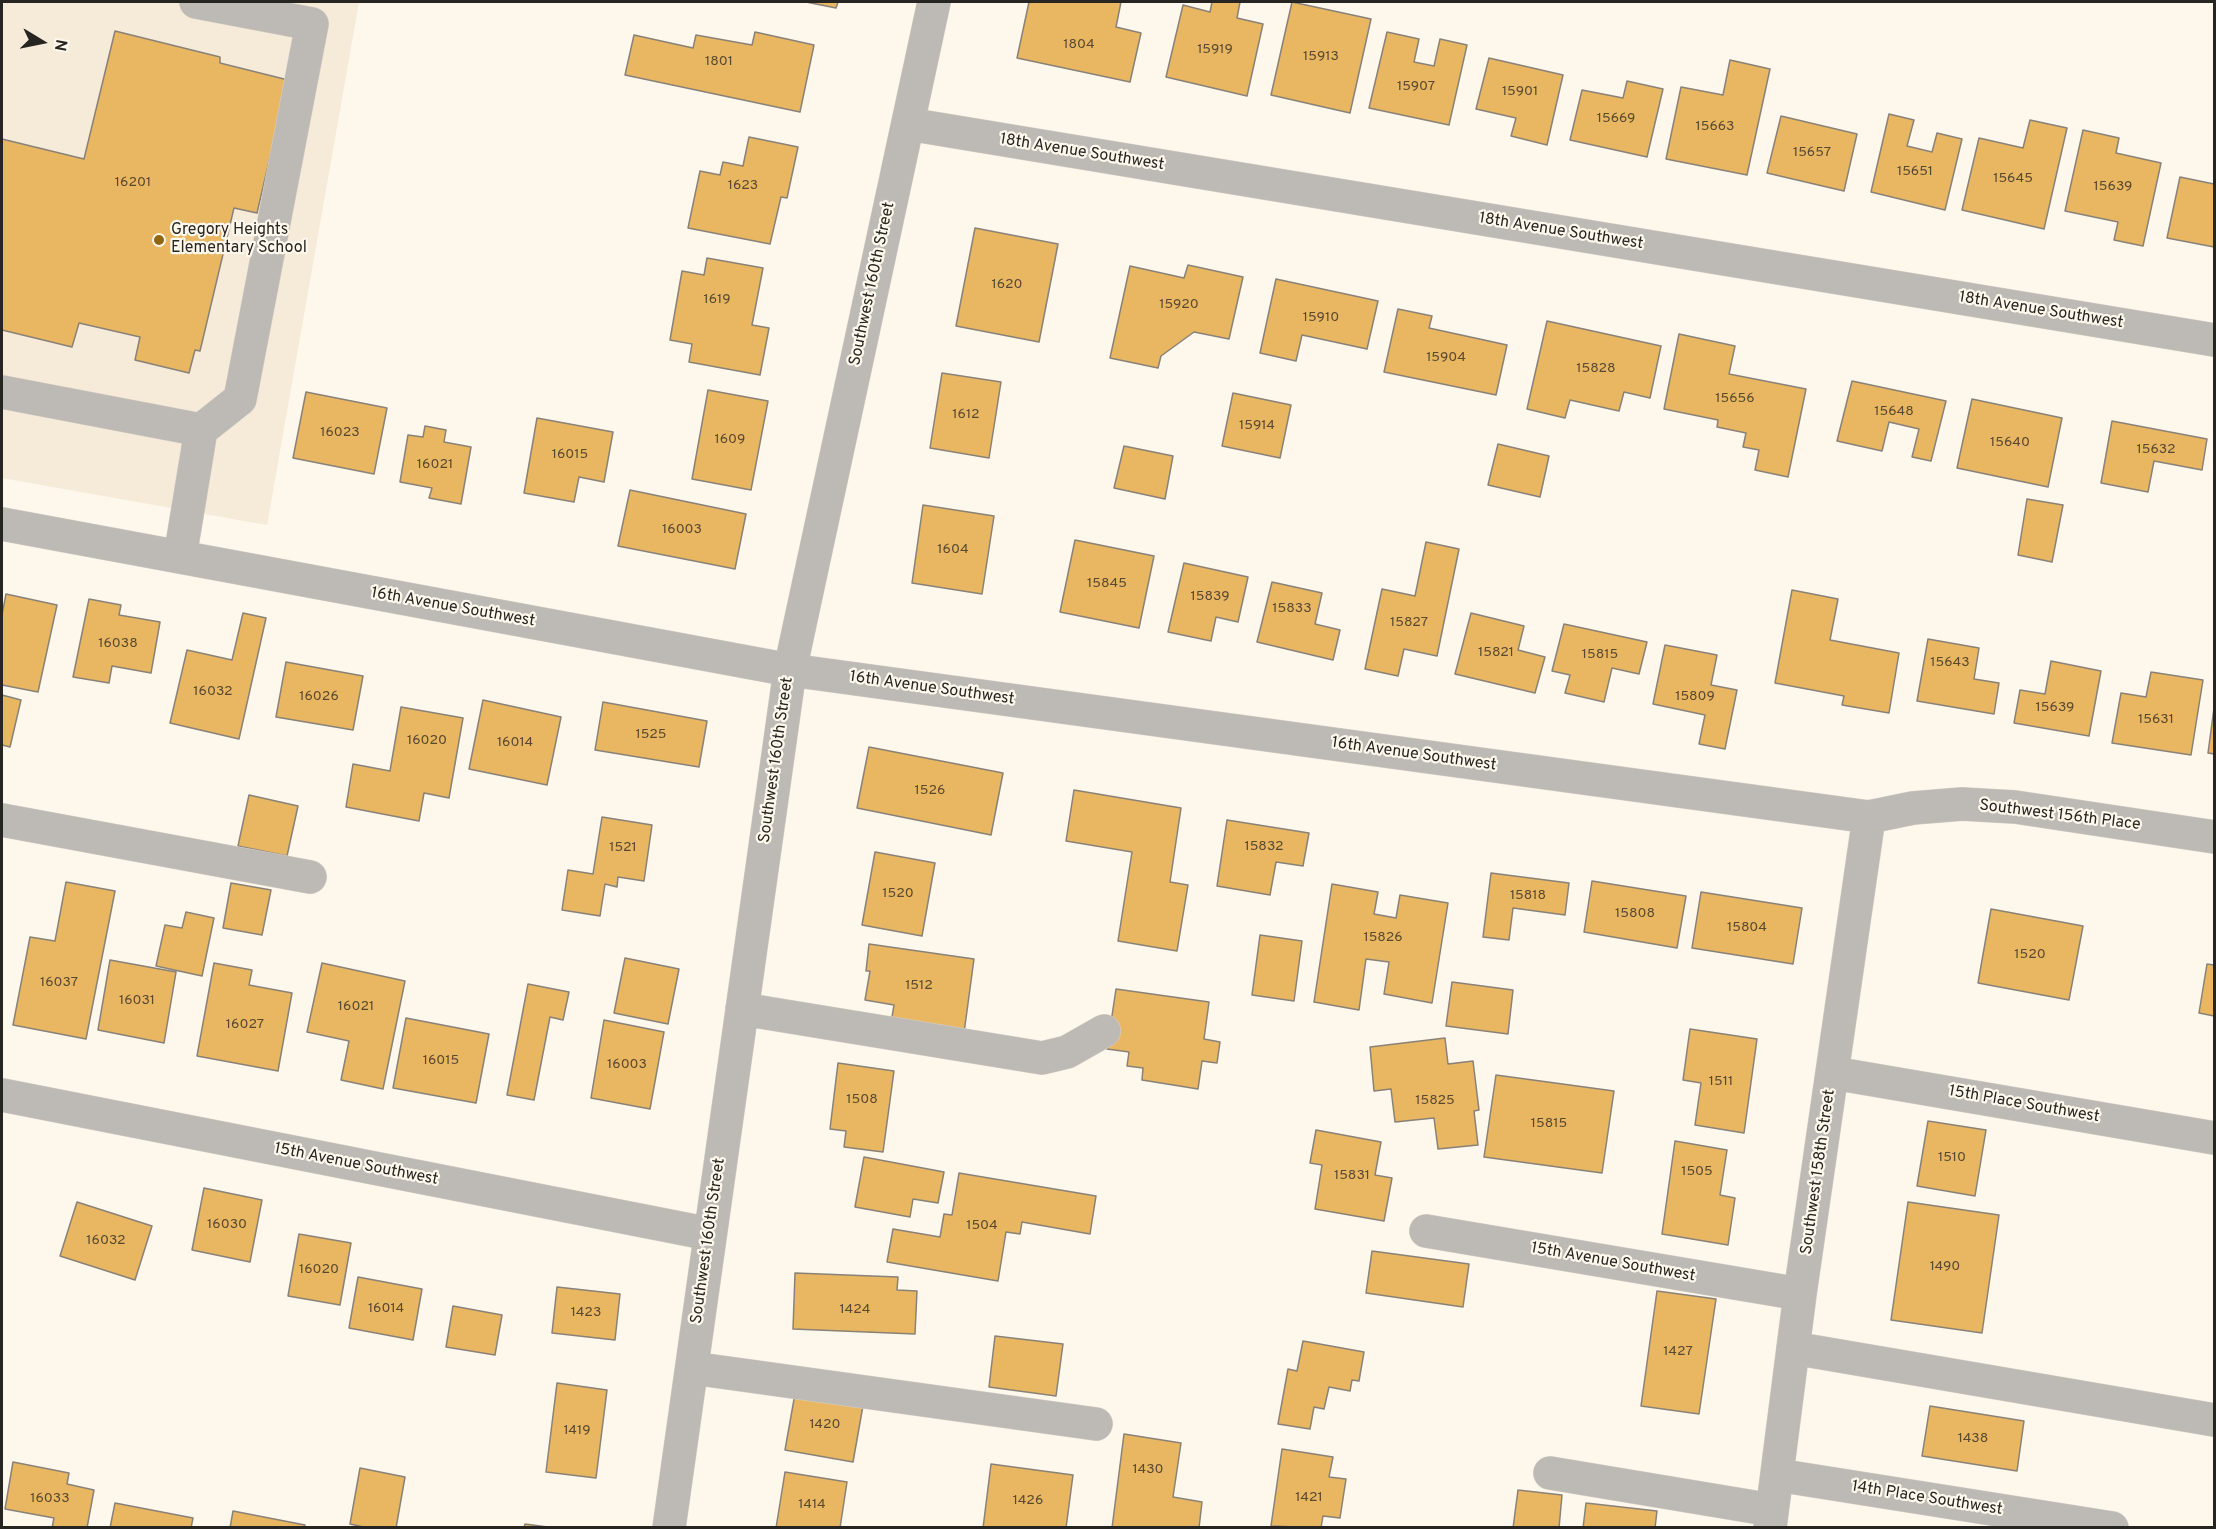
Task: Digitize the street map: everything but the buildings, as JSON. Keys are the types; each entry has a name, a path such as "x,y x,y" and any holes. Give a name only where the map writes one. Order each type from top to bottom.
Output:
{"street":[{"path":"180,557 201,430 240,399 315,13 196,2"},
{"name":"Southwest 160th Street","path":"669,1527 790,670 934,2"},
{"name":"18th Avenue Southwest","path":"908,124 2214,340"},
{"path":"2,392 201,430"},
{"name":"16th Avenue Southwest","path":"2,524 790,670 1869,816"},
{"name":"Southwest 156th Place","path":"1869,816 1913,808 1962,804 2026,809 2214,837"},
{"name":"Southwest 158th Street","path":"1771,1519 1800,1294 1869,816"},
{"path":"2,820 310,877"},
{"path":"742,1010 1042,1058 1067,1052 1104,1031"},
{"name":"15th Place Southwest","path":"1833,1073 2214,1138"},
{"name":"15th Avenue Southwest","path":"2,1095 710,1234"},
{"name":"15th Avenue Southwest","path":"1426,1231 1800,1294"},
{"path":"1793,1348 2214,1420"},
{"path":"692,1368 1096,1424"},
{"path":"1550,1473 1771,1519"},
{"name":"14th Place Southwest","path":"1777,1476 2112,1527"}],"shaded area":[{"name":"Gregory Heights Elementary School","path":"2,2 359,2 267,525 2,478"}],"place":[{"name":"Gregory Heights Elementary School","path":"159,240"}]}
